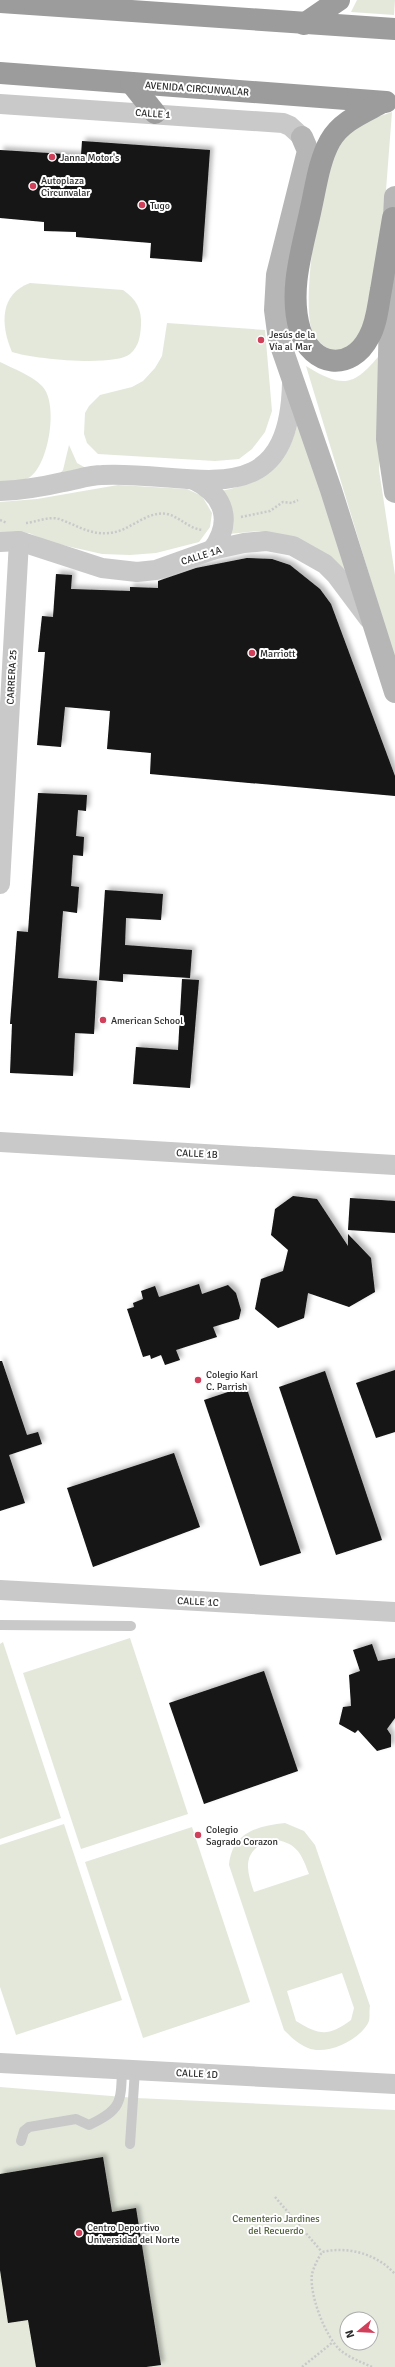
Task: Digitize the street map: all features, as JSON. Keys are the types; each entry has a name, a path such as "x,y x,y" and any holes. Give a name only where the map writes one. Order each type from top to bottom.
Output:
{"highway":[{"path":"220,0 242,18"},
{"path":"304,24 339,0"},
{"path":"0,2 242,18 304,24 395,29"},
{"name":"AVENIDA CIRCUNVALAR","path":"0,73 389,102"},
{"path":"131,83 155,113"},
{"path":"389,102 351,120 336,132 330,141 319,171 298,266 296,297 300,330 309,347 321,358 328,360 343,360 360,350 370,335 377,311 394,208"}],"main road":[{"path":"302,137 308,151 278,276 275,310 279,340 292,375 395,692"},
{"path":"394,208 387,439 395,492"}],"street":[{"name":"CALLE 1","path":"0,104 155,113 283,123 290,126 302,137"},
{"path":"0,492 30,489 100,475 143,474 194,480 227,481 246,476 265,465 282,439 291,410 292,375"},
{"path":"194,480 207,486 216,496 222,508 224,522 220,537 212,550"},
{"name":"CALLE 1A","path":"13,536 102,568 137,572 156,570 212,550 266,541 293,546 325,564 336,575 374,625"},
{"name":"CARRERA 25","path":"0,884 13,536"},
{"name":"CALLE 1B","path":"0,1142 395,1165"},
{"name":"CALLE 1C","path":"0,1590 395,1612"},
{"name":"CALLE 1D","path":"0,2063 395,2084"}],"lane":[{"path":"0,1625 131,1626"},
{"path":"21,2141 24,2131 29,2127 76,2119 89,2125 112,2114 121,2097 128,2070"},
{"path":"128,2070 130,2144"}],"path":[{"path":"13,536 59,519 95,534 110,533 125,530 148,517 157,514 167,514 202,530 214,529 224,522 270,511 283,502 292,503 298,500"},
{"path":"0,520 9,524"},
{"path":"275,2197 322,2252"},
{"path":"322,2252 346,2250 359,2252 378,2260 395,2274"},
{"path":"322,2252 314,2265 312,2289 319,2313 333,2342 349,2357 372,2367"},
{"path":"302,2367 333,2342"}],"green space":[{"path":"357,0 395,0 394,15 351,12"},
{"path":"392,112 382,242 370,302 361,334 351,349 332,352 315,336 309,318 311,264 315,231 327,171 335,148 343,135 354,127 372,118"},
{"path":"30,283 123,290 135,301 140,314 140,334 135,348 130,354 121,358 91,361 54,359 22,355 12,352 6,331 5,311 13,294 20,288"},
{"path":"167,323 265,330 272,411 265,432 252,449 239,459 215,461 98,454 87,443 84,434 85,413 89,406 100,395 132,387 143,381 155,368 162,356"},
{"path":"385,349 379,470 395,575 395,660 306,366 332,379 342,381 350,380 366,370"},
{"path":"0,362 22,372 38,382 47,394 50,406 50,433 47,447 37,470 27,479 0,481"},
{"path":"301,413 354,583 274,533 259,531 229,534 220,491 240,486 259,478 276,465 289,448"},
{"path":"69,445 77,463 91,471 57,477 63,470"},
{"path":"118,485 187,489 202,496 212,513 210,527 199,542 156,553 130,555 102,554 49,542 29,533 0,532 0,502 37,499"},
{"path":"130,1638 188,1814 81,1849 23,1673"},
{"path":"3,1642 61,1818 0,1839 0,1644"},
{"path":"285,1823 304,1831 315,1845 370,2006 369,2021 365,2028 351,2040 333,2048 315,2050 308,2048 292,2038 284,2030 229,1865 231,1854 240,1838 255,1829","holes":["271,1839 279,1840 296,1849 300,1854 309,1874 254,1892 249,1874 249,1860 255,1849","342,1973 354,2008 351,2020 336,2029 324,2032 311,2029 296,2021 287,1991"]},
{"path":"64,1824 122,2000 16,2035 0,1987 0,1845"},
{"path":"192,1827 250,2002 143,2038 85,1862"},
{"name":"Cementerio Jardines del Recuerdo","path":"0,2087 136,2098 395,2110 395,2367 0,2367"}],"building":[{"name":"Tugo","path":"82,141 210,150 202,262 150,258 151,243 76,237 76,232 44,231 44,222 0,218 0,150 81,155"},
{"name":"Marriott","path":"247,558 272,559 290,565 320,589 331,604 395,776 395,796 150,774 151,753 107,749 110,711 65,707 61,747 37,745 45,652 38,652 42,616 53,617 56,574 72,575 71,589 130,591 130,587 158,588 158,581 196,568"},
{"path":"38,793 87,795 86,811 78,810 76,836 84,837 83,856 73,855 71,886 79,887 77,913 63,911 58,978 97,981 94,1034 75,1033 73,1076 10,1073 12,1024 10,1024 17,931 28,932"},
{"path":"105,890 163,894 161,920 126,918 125,945 192,950 190,978 123,974 123,982 99,980"},
{"path":"182,979 199,980 190,1088 133,1084 136,1047 178,1050"},
{"path":"293,1196 317,1199 348,1246 348,1234 371,1258 375,1292 349,1307 308,1293 304,1318 278,1328 255,1309 261,1279 283,1271 288,1250 271,1235 275,1209"},
{"path":"350,1198 395,1201 395,1233 348,1230"},
{"path":"199,1284 202,1294 228,1285 236,1293 241,1310 239,1319 213,1327 217,1337 176,1350 180,1360 165,1365 161,1355 151,1359 150,1355 143,1357 127,1309 134,1307 133,1303 143,1299 141,1291 155,1286 159,1297"},
{"path":"0,1361 2,1361 27,1435 38,1432 42,1444 9,1455 25,1503 0,1511"},
{"path":"395,1370 395,1432 376,1438 356,1383"},
{"path":"325,1371 382,1540 336,1555 279,1387"},
{"path":"246,1386 301,1553 260,1566 204,1400"},
{"path":"174,1453 200,1527 93,1567 67,1488"},
{"path":"372,1644 378,1661 395,1658 395,1718 387,1729 391,1735 391,1747 377,1751 358,1730 355,1733 339,1724 343,1707 351,1706 349,1675 360,1671 353,1650"},
{"path":"264,1671 298,1771 204,1804 169,1703"},
{"name":"Centro Deportivo Universidad del Norte","path":"103,2157 112,2212 136,2208 161,2365 146,2367 36,2367 28,2320 8,2323 0,2270 0,2174"}],"place":[{"name":"Janna Motor's","path":"52,157"},
{"name":"Autoplaza Circunvalar","path":"33,186"},
{"name":"Tugo","path":"142,205"},
{"name":"Jesús de la Vía al Mar","path":"261,340"},
{"name":"Marriott","path":"252,653"},
{"name":"American School","path":"103,1020"},
{"name":"Colegio Karl C. Parrish","path":"198,1380"},
{"name":"Colegio Sagrado Corazon","path":"198,1835"},
{"name":"Centro Deportivo Universidad del Norte","path":"79,2233"}]}
